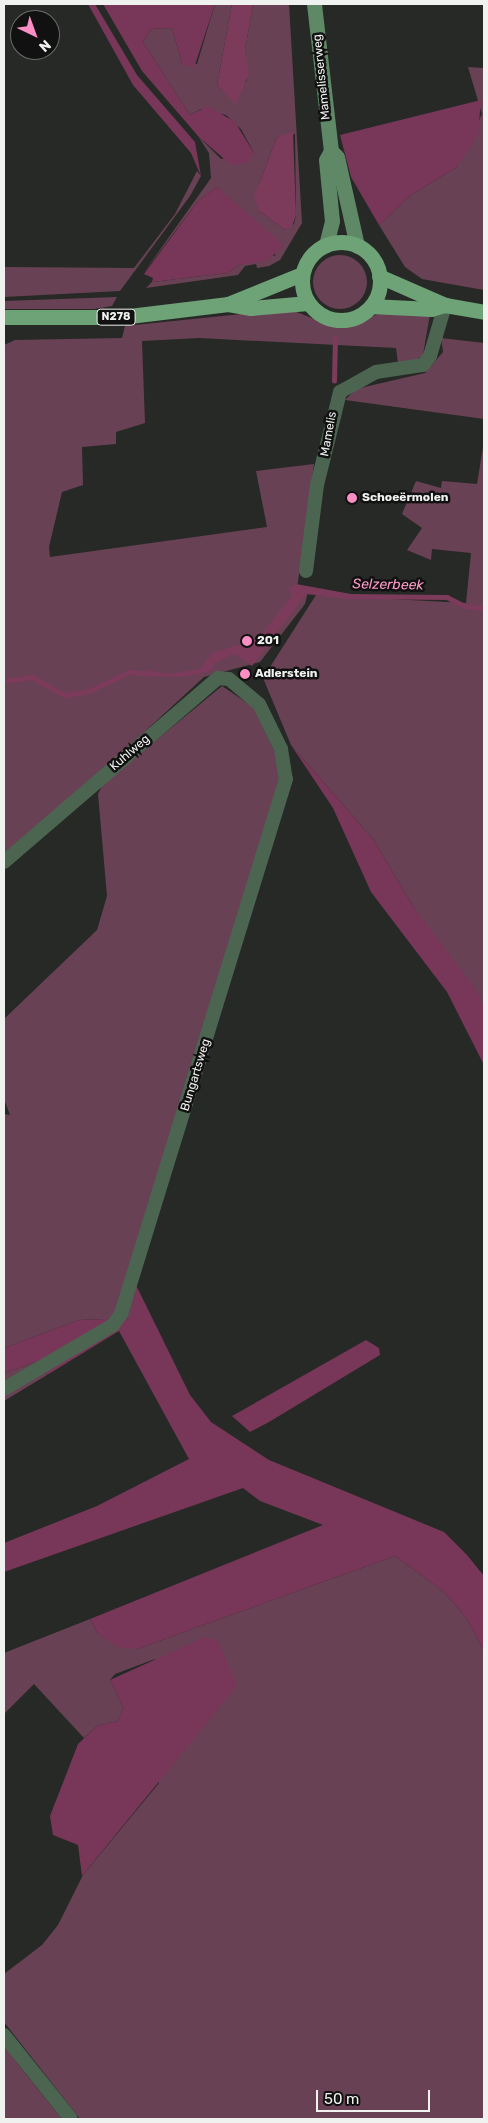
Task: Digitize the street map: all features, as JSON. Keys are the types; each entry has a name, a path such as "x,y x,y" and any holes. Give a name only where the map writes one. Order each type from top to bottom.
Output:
{"main road":[{"path":"326,245 357,246 371,256 380,276 371,306 356,317 337,320 319,314 308,303 302,274 310,257 326,245"},
{"name":"N278","path":"4,317 121,317 228,304 302,274"},
{"path":"380,276 445,305 484,312"},
{"name":"N278","path":"228,304 251,308 308,303"},
{"path":"371,306 430,309 445,305"}],"street":[{"name":"Mamelisserweg","path":"314,4 331,151 326,160 332,221 326,245"},
{"name":"Mamelisserweg","path":"331,151 337,157 357,246"},
{"name":"Mamelis","path":"306,571 317,485 340,392 376,372 422,365 430,356 445,305"},
{"name":"Kuhlweg","path":"4,862 218,678 229,680 259,704"},
{"name":"Bungartsweg","path":"4,1389 113,1324 121,1314 286,779 281,749 259,704"},
{"path":"4,2035 71,2119"}],"shaded area":[{"path":"88,4 95,4 137,75 195,142 201,176 191,153 133,85"},
{"path":"103,4 215,4 194,68 182,64 172,28 151,29 143,42 190,115 208,106 235,122 254,153 248,163 231,165 198,136 142,71"},
{"path":"215,4 232,4 217,85 233,100 247,80 245,50 253,4 289,4 302,223 280,260 269,266 257,268 256,264 245,266 238,275 146,288 152,282 228,273 239,265 276,255 217,187 198,201 142,275 211,178 209,153 198,136 221,159 254,153 241,129 226,115 201,109 190,115 143,42 151,29 172,28 182,64 197,64","holes":["295,134 296,215 294,224 285,230 259,211 259,184 277,137"]},
{"path":"232,4 253,4 245,50 249,74 236,104 217,85"},
{"path":"468,67 484,68 484,290 422,279 405,267 379,225 411,195 457,167 482,114"},
{"path":"481,100 478,135 457,167 411,195 379,225 351,177 340,135"},
{"path":"293,132 296,215 292,227 285,230 259,211 254,197 277,137"},
{"path":"197,171 201,176 190,196 120,291 4,297 4,267 134,268 175,214"},
{"path":"217,187 284,245 266,261 239,265 228,273 152,282 153,278 144,274 198,201"},
{"path":"335,255 345,255 355,259 363,267 367,282 363,297 355,305 345,309 335,309 325,305 317,297 313,287 313,277 317,267 325,259"},
{"path":"117,297 112,306 94,309 4,309 4,301"},
{"path":"289,309 332,326 349,326 387,310 430,314 423,355 414,362 398,363 396,348 199,338 142,341 145,423 116,432 116,444 82,447 83,485 62,492 49,547 50,557 267,527 256,471 314,464 297,589 308,592 305,604 260,662 204,677 90,782 4,853 4,345 15,340 122,338 125,326"},
{"path":"441,338 484,343 484,419 345,400 356,389 425,373 443,352"},
{"path":"484,441 484,1007 413,906 373,839 291,745 263,678 316,595 466,603 471,553 432,549 431,560 407,550 422,528 402,514 416,481 441,488 442,481 477,484"},
{"path":"296,584 351,594 350,599 306,594 252,666 235,654 216,662 210,671 183,677 147,676 147,670 169,674 200,669 212,653 258,639 292,595 289,589"},
{"path":"222,686 253,707 280,763 280,776 136,1285 132,1318 79,1320 4,1348 4,1114 10,1115 4,1099 4,1019 97,930 107,896 98,794 103,784"},
{"path":"291,745 373,839 413,906 477,991 484,1007 484,1065 447,992 371,892 333,808"},
{"path":"136,1285 190,1395 211,1422 269,1460 444,1532 467,1555 484,1576 484,1651 467,1619 443,1591 395,1556 137,1649 120,1648 98,1634 90,1619 323,1525 260,1501 243,1488 4,1572 4,1543 97,1506 189,1459 119,1331 47,1375 36,1362 4,1373 4,1348 79,1320 131,1318"},
{"path":"366,1340 379,1348 380,1355 269,1422 250,1432 232,1416"},
{"path":"36,1362 47,1375 4,1401 4,1373"},
{"path":"395,1556 443,1591 467,1619 484,1651 484,2119 80,2119 4,2022 4,1974 42,1945 58,1925 83,1875 159,1783 155,1659 115,1674 110,1680 123,1707 118,1721 97,1726 84,1738 34,1684 4,1714 4,1653 90,1619 98,1634 137,1649"},
{"path":"205,1637 218,1641 237,1686 82,1876 78,1845 53,1835 50,1816 78,1744 97,1726 118,1721 123,1707 110,1680"},
{"path":"4,2043 18,2064 62,2119 4,2119"}],"waterway":[{"path":"334,381 335,337"},
{"name":"Selzerbeek","path":"347,596 447,597 465,606 484,608"},
{"name":"Selzerbeek","path":"4,681 32,677 65,695 89,691 129,672 152,674"}],"place":[{"name":"Schoeërmolen","path":"352,498"},
{"name":"201","path":"247,641"},
{"name":"Adlerstein","path":"245,674"}]}
